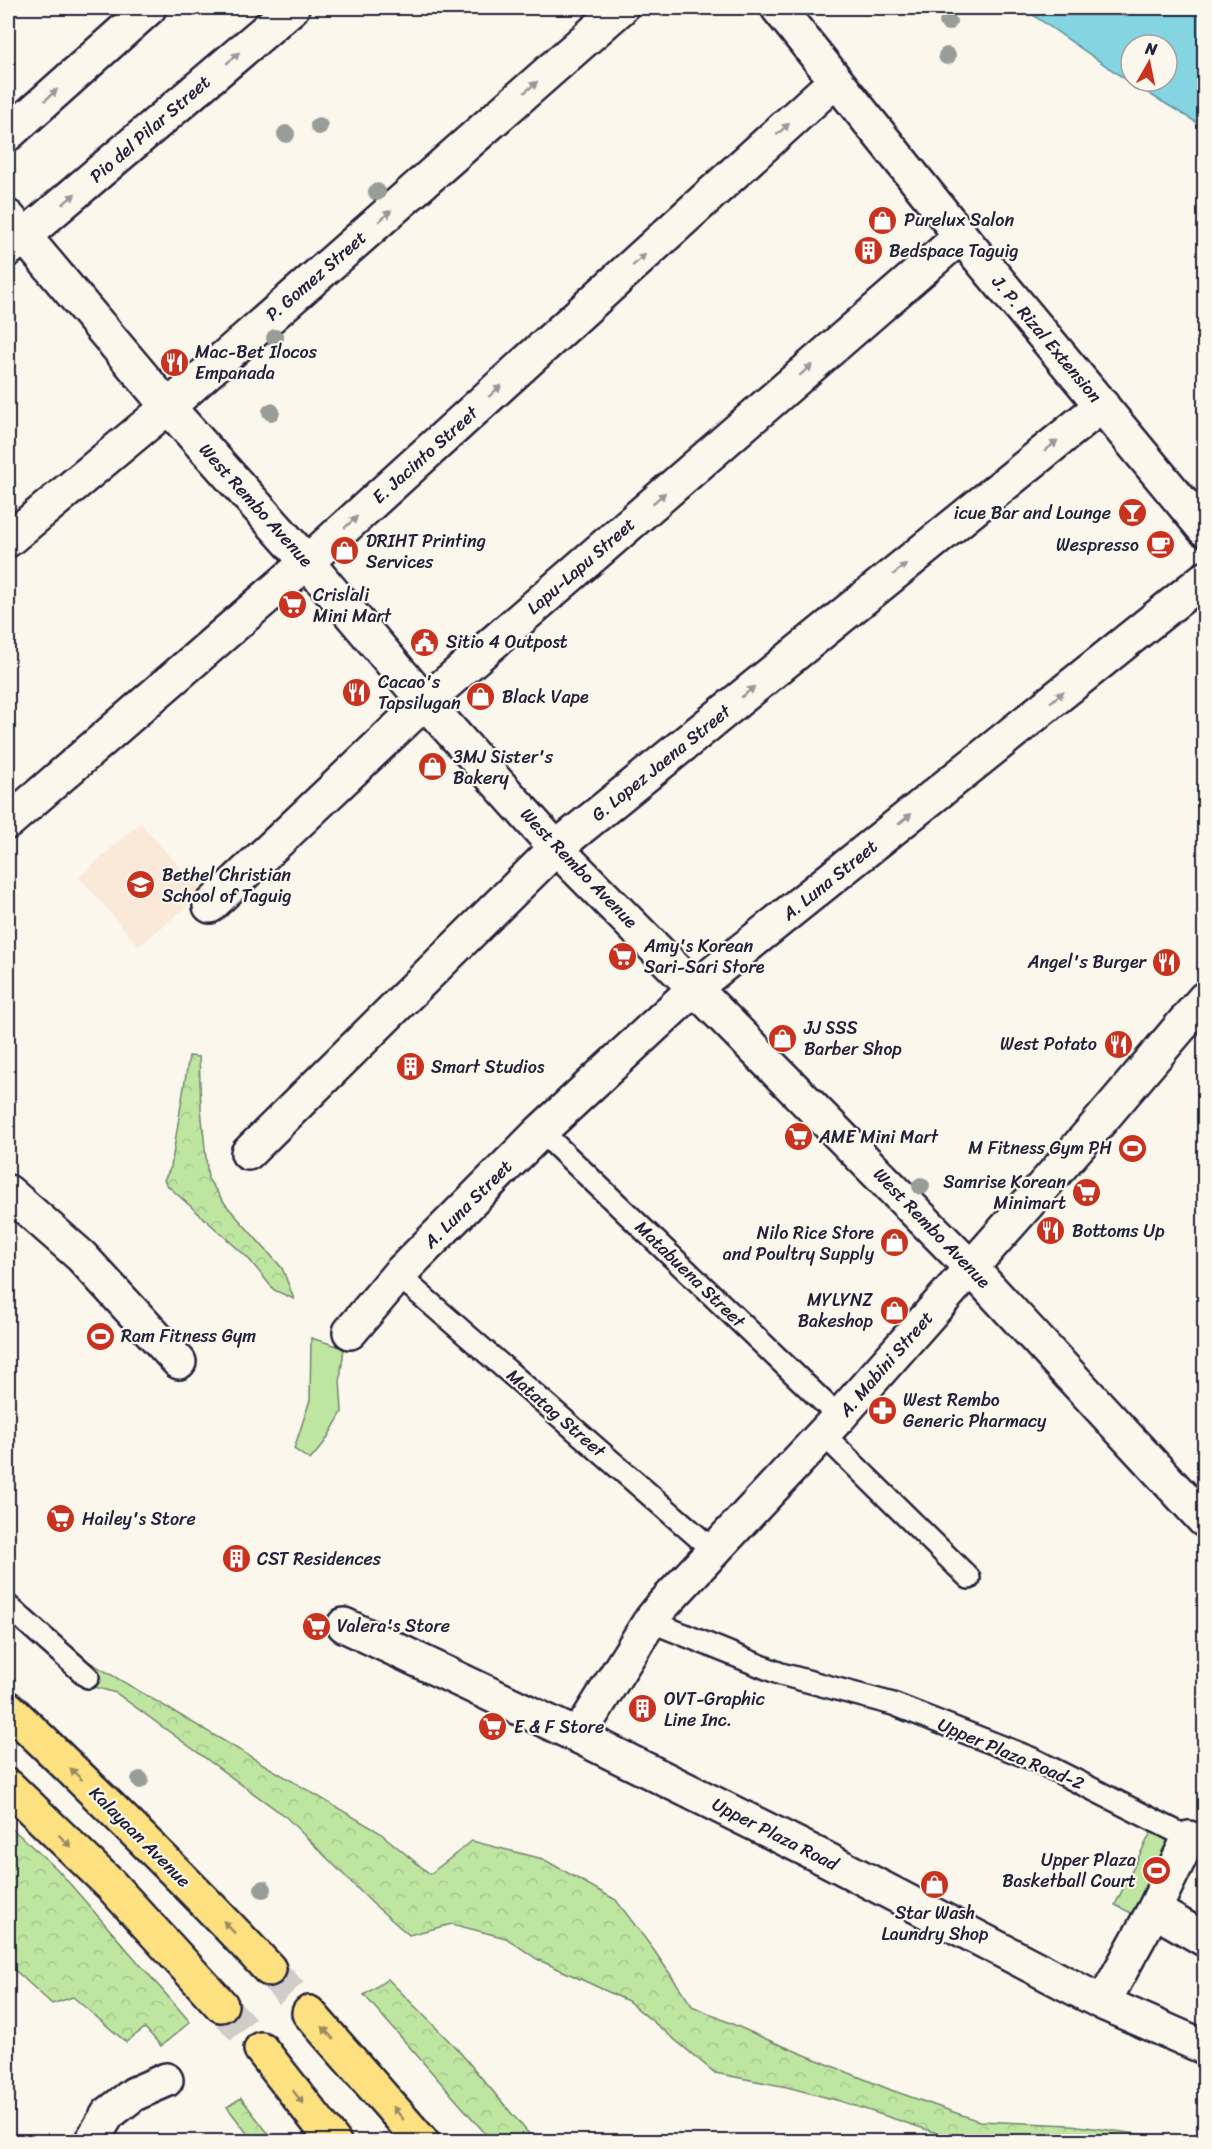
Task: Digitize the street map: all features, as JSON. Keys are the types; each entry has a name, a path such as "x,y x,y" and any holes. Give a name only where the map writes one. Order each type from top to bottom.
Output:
{"main road":[{"name":"Kalayaan Avenue","path":"8,1708 117,1813 269,1970"},
{"path":"8,1786 111,1885 220,2005"},
{"path":"309,2013 422,2142"},
{"path":"261,2049 334,2142"}],"street":[{"path":"8,134 149,8"},
{"name":"Pio del Pilar Street","path":"13,235 292,8"},
{"name":"P. Gomez Street","path":"8,540 168,407 621,8"},
{"name":"J. P. Rizal Extension","path":"778,8 961,236 1204,529"},
{"name":"E. Jacinto Street","path":"8,822 307,562 835,81"},
{"name":"West Rembo Avenue","path":"13,235 307,562 424,702 556,848 696,987 970,1267 1204,1520"},
{"name":"Lapu-Lapu Street","path":"210,906 424,702 961,236"},
{"name":"G. Lopez Jaena Street","path":"248,1153 556,848 1102,405"},
{"name":"A. Luna Street","path":"350,1332 398,1275 541,1131 696,987 1204,579"},
{"name":"A. Mabini Street","path":"578,1736 650,1621 831,1425 1204,1002"},
{"path":"8,1192 81,1256 180,1362"},
{"name":"Upper Plaza Road","path":"344,1625 578,1736 824,1858 1103,2003 1204,2048"},
{"name":"Upper Plaza Road-2","path":"1103,2003 1154,1910 1189,1838"},
{"path":"1154,1910 1204,1939"},
{"path":"91,2142 108,2114 134,2094 166,2080"}],"lane":[{"name":"Matabuena Street","path":"541,1131 831,1425 969,1578"},
{"name":"Matatag Street","path":"398,1275 714,1551"},
{"path":"8,1606 88,1677"},
{"name":"Upper Plaza Road-2","path":"650,1621 781,1674 893,1704 1033,1759 1189,1838"}],"shaded area":[{"name":"Bethel Christian School of Taguig","path":"140,823 203,893 139,946 79,877"}],"green space":[{"path":"189,1056 199,1057 208,1179 226,1205 282,1268 294,1299 274,1290 248,1258 164,1180 171,1167"},
{"path":"311,1338 344,1348 340,1379 342,1412 325,1442 310,1460 294,1449 310,1400"},
{"path":"8,1605 62,1646 379,1832 430,1874 472,1841 543,1859 616,1900 692,2006 891,2090 979,2121 1071,2125 1145,2135 1159,2141 961,2141 840,2101 787,2087 715,2073 628,2001 537,1959 506,1938 452,1924 409,1935 372,1903 286,1817 116,1693 84,1684 8,1620"},
{"name":"Upper Plaza Basketball Court","path":"1159,1816 1199,1836 1155,1925 1115,1905"},
{"path":"8,1825 57,1869 190,2022 161,2046 145,2028 126,2042 73,1997 52,2004 8,1964"},
{"path":"388,1979 458,2050 535,2141 492,2141 364,1995"},
{"path":"241,2098 274,2141 253,2141 227,2107"}],"water":[{"path":"1023,8 1204,8 1204,127 1148,93 1179,93 1179,33 1119,33 1119,75"}],"tunnel":[{"path":"269,1969 309,2013"},
{"path":"221,2005 261,2049"}],"place":[{"name":"Purelux Salon","path":"883,220"},
{"name":"Bedspace Taguig","path":"868,251"},
{"name":"Mac-Bet Ilocos Empanada","path":"174,362"},
{"name":"icue Bar and Lounge","path":"1132,513"},
{"name":"Wespresso","path":"1160,545"},
{"name":"DRIHT Printing Services","path":"345,551"},
{"name":"Crislali Mini Mart","path":"292,605"},
{"name":"Sitio 4 Outpost","path":"425,642"},
{"name":"Cacao's Tapsilugan","path":"357,692"},
{"name":"Black Vape","path":"481,697"},
{"name":"3MJ Sister's Bakery","path":"432,767"},
{"name":"Bethel Christian School of Taguig","path":"141,885"},
{"name":"Amy's Korean Sari-Sari Store","path":"623,956"},
{"name":"Angel's Burger","path":"1167,962"},
{"name":"JJ SSS Barber Shop","path":"783,1038"},
{"name":"West Potato","path":"1118,1044"},
{"name":"Smart Studios","path":"410,1067"},
{"name":"AME Mini Mart","path":"798,1137"},
{"name":"M Fitness Gym PH","path":"1133,1148"},
{"name":"Samrise Korean Minimart","path":"1087,1192"},
{"name":"Bottoms Up","path":"1051,1231"},
{"name":"Nilo Rice Store and Poultry Supply","path":"895,1243"},
{"name":"MYLYNZ Bakeshop","path":"894,1310"},
{"name":"Ram Fitness Gym","path":"100,1336"},
{"name":"West Rembo Generic Pharmacy","path":"882,1410"},
{"name":"Hailey's Store","path":"61,1519"},
{"name":"CST Residences","path":"236,1559"},
{"name":"Valera's Store","path":"316,1626"},
{"name":"OVT-Graphic Line Inc.","path":"643,1709"},
{"name":"E & F Store","path":"493,1727"},
{"name":"Upper Plaza Basketball Court","path":"1157,1870"},
{"name":"Star Wash Laundry Shop","path":"935,1884"}]}
